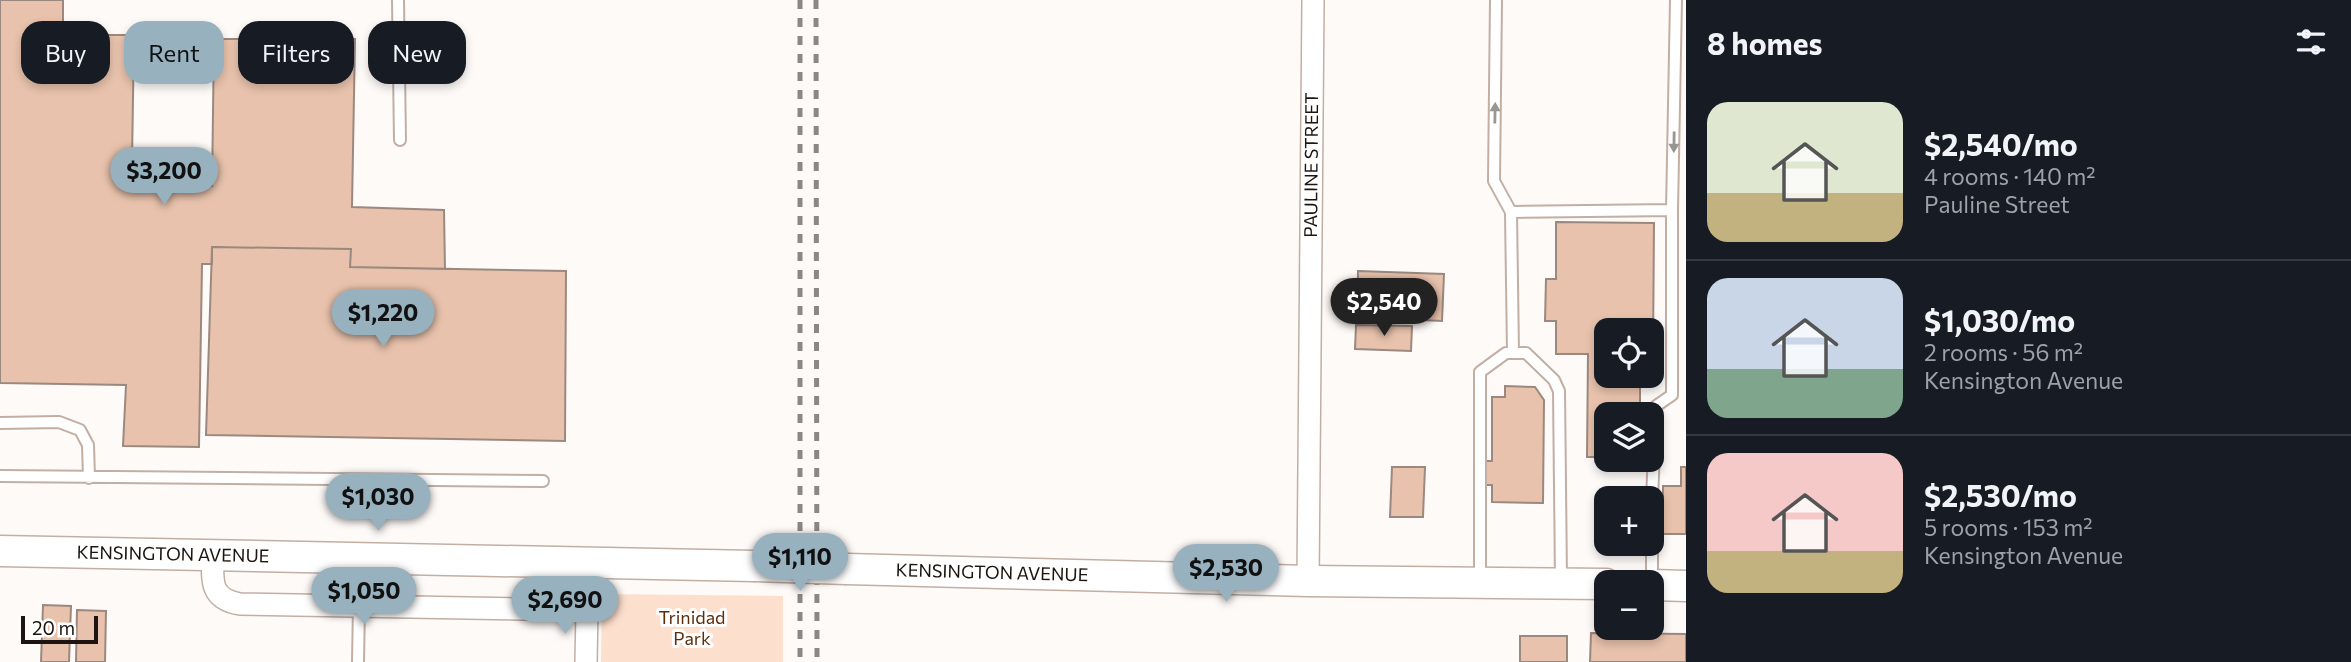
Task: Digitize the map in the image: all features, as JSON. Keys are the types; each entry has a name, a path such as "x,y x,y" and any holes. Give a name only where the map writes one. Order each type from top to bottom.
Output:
{"street":[{"name":"PAULINE STREET","path":"1308,581 1313,0"},
{"name":"KENSINGTON AVENUE","path":"0,551 754,566 1308,581 1594,584"},
{"path":"213,555 212,579 215,590 228,602 270,606 587,610 586,662"},
{"path":"1664,585 1686,586"}],"lane":[{"path":"398,0 400,140"},
{"path":"1496,0 1494,181 1511,212 1513,353"},
{"path":"1653,486 1656,406 1672,395 1676,0"},
{"path":"1511,212 1672,210"},
{"path":"1480,582 1480,372 1506,353 1526,353 1554,380 1559,391 1560,583"},
{"path":"0,423 59,422 80,430 88,445 89,478"},
{"path":"0,476 543,481"},
{"path":"358,662 359,606"}],"green space":[{"name":"Trinidad Park","path":"602,594 783,596 783,662 601,662"}],"building":[{"path":"0,0 63,0 63,21 21,21 21,84 110,84 110,35 124,35 124,84 133,84 132,162 170,162 170,187 212,186 213,84 224,84 224,39 238,39 238,84 354,84 355,39 352,207 444,210 445,269 350,267 351,249 212,247 212,264 202,264 199,447 123,446 126,385 0,383"},
{"path":"1556,222 1654,223 1653,318 1594,318 1594,388 1640,388 1640,402 1594,402 1594,457 1587,457 1588,354 1556,354 1556,321 1545,321 1546,279 1556,279"},
{"path":"212,247 351,249 350,267 566,271 565,441 206,435"},
{"path":"1358,271 1444,274 1442,321 1357,317"},
{"path":"1356,325 1412,326 1411,351 1355,349"},
{"path":"1505,386 1535,387 1544,400 1543,503 1492,502 1492,485 1484,485 1484,461 1492,461 1492,397 1505,397"},
{"path":"1392,467 1425,467 1423,517 1390,517"},
{"path":"1681,467 1686,467 1686,534 1664,534 1664,486 1681,486"},
{"path":"43,605 71,606 69,662 41,662"},
{"path":"77,610 106,611 105,662 76,662"},
{"path":"1591,633 1594,633 1594,640 1664,640 1664,634 1686,634 1686,662 1590,662"},
{"path":"1520,636 1567,636 1567,662 1520,662"}],"railway":[{"path":"800,0 800,662"},
{"path":"816,0 817,662"}]}
